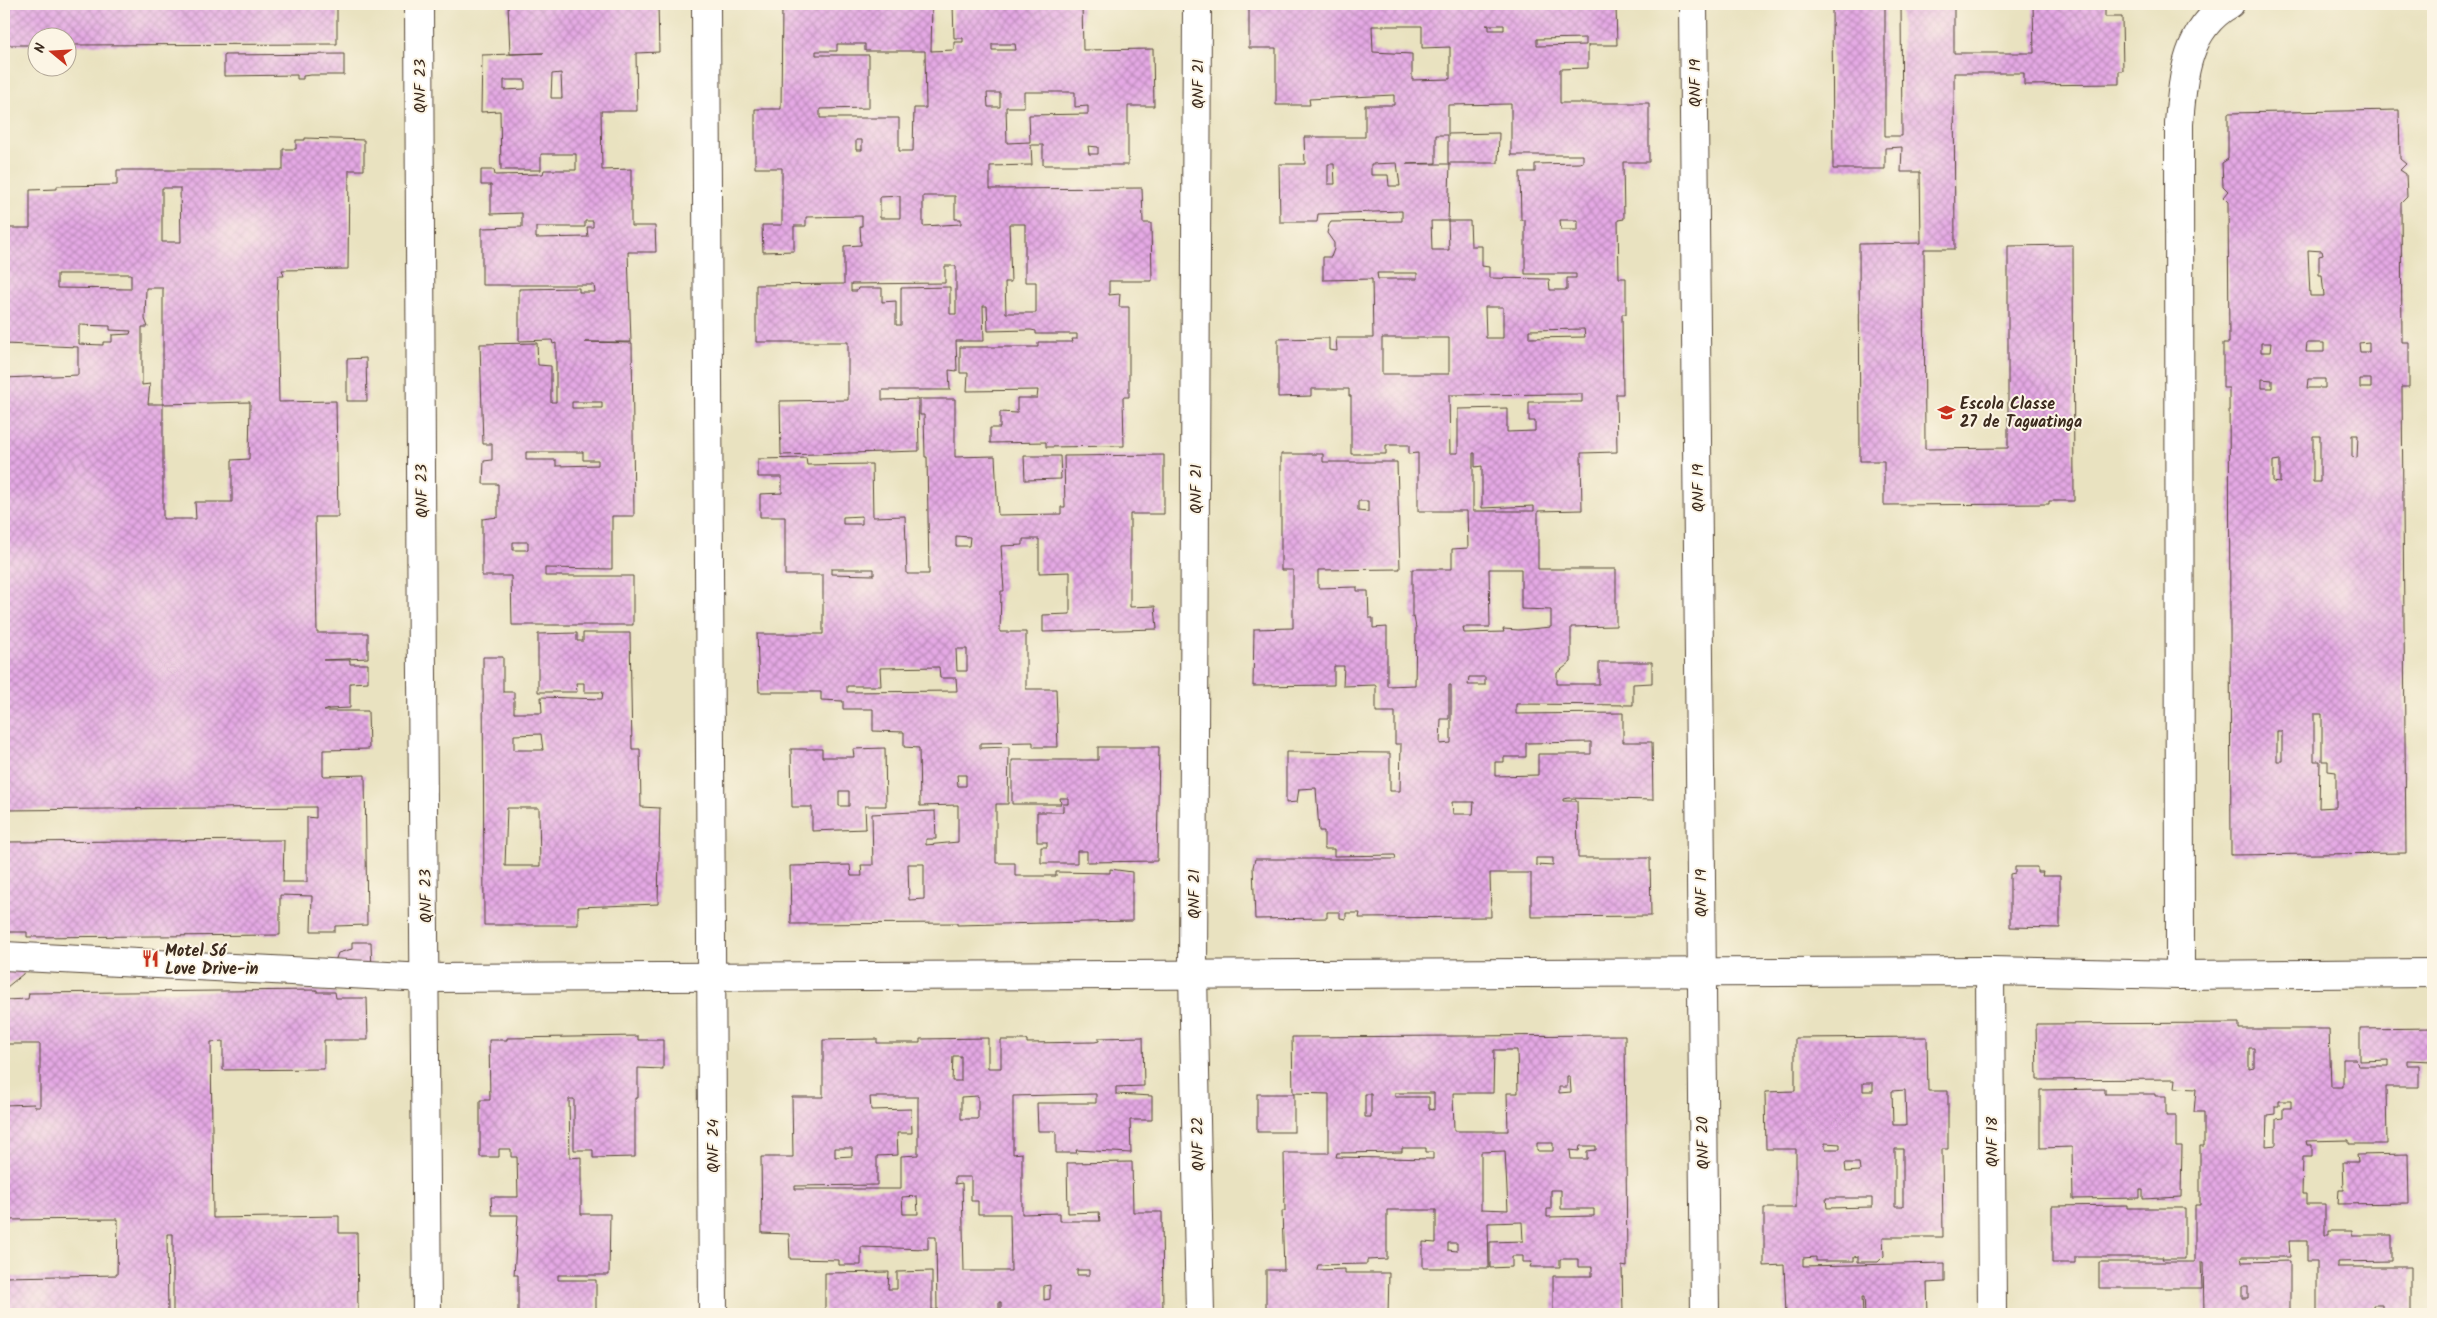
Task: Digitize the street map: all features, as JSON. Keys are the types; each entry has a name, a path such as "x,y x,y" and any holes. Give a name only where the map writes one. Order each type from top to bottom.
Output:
{"street":[{"name":"QNF 23","path":"419,4 418,276 426,978 426,1314"},
{"path":"706,4 712,978"},
{"name":"QNF 21","path":"1193,974 1197,4"},
{"name":"QNF 19","path":"1693,4 1700,972"},
{"path":"2180,975 2179,123 2182,83 2195,38 2204,25 2230,4"},
{"path":"4,956 426,978 1990,970 2180,975 2433,973"},
{"name":"QNF 18","path":"1990,970 1992,1314"},
{"name":"QNF 20","path":"1700,972 1704,1314"},
{"name":"QNF 22","path":"1193,974 1200,1314"},
{"name":"QNF 24","path":"712,978 713,1314"}],"building":[{"path":"4,4 337,4 337,44 78,45 78,28 28,28 28,45 4,45"},
{"path":"508,4 658,4 659,52 636,53 637,111 601,111 602,170 631,169 631,226 655,226 656,252 628,252 631,342 585,342 632,343 634,516 612,516 612,569 545,568 545,576 633,576 633,625 512,625 511,576 482,576 482,519 498,517 498,484 483,484 484,461 492,460 492,444 483,444 480,344 537,343 538,365 551,366 551,402 556,402 556,343 553,344 552,340 519,341 519,289 579,288 579,292 595,292 594,285 482,285 482,228 522,227 522,213 491,214 491,185 481,185 481,170 494,170 495,175 543,174 544,170 576,170 576,154 541,154 541,170 501,170 500,111 481,112 482,55 544,53 510,54","holes":["561,73 562,98 551,98 552,74","504,80 525,80 525,89 504,90","585,221 593,221 593,227 587,227 588,237 536,238 536,227 585,227","572,402 602,402 602,408 572,408","526,452 583,452 583,460 598,460 598,465 556,466 556,460 526,460","513,542 528,542 528,550 513,550"]},
{"path":"782,4 932,4 931,51 954,50 954,42 963,42 963,38 954,38 953,4 1082,4 1083,50 1153,49 1154,106 1128,106 1128,165 1043,165 1043,145 1031,145 1032,165 990,166 990,189 1142,188 1143,223 1151,223 1152,281 1109,281 1109,295 1120,294 1119,307 1129,307 1129,397 1123,397 1124,446 1046,447 1046,442 990,443 990,428 1000,428 1000,412 1017,413 1017,398 1037,398 1038,390 967,391 968,373 960,373 960,347 1038,347 1038,342 1073,342 1072,339 1077,339 1077,334 1036,334 1036,331 1031,330 988,331 987,306 983,306 984,341 956,341 957,371 949,370 950,390 882,390 882,400 918,399 919,451 781,455 780,401 848,400 848,342 756,342 756,285 844,284 844,246 861,245 860,226 862,226 862,216 806,217 806,226 794,226 794,251 763,252 762,225 782,225 782,168 755,168 755,109 781,109","holes":["837,44 865,44 865,51 925,51 926,108 914,108 913,151 899,151 899,118 820,118 820,109 869,108 869,55 816,55 816,51 837,51","992,44 1015,44 1016,50 992,50","1024,92 1075,92 1075,107 1088,106 1088,114 1029,115 1030,142 1007,143 1006,107 1024,107","987,93 1000,93 1000,107 988,107","856,140 862,140 862,150 856,150","1088,146 1098,147 1098,154 1089,154","900,196 900,218 880,218 880,197","923,196 955,196 955,219 961,219 961,224 923,226","1009,224 1025,224 1025,282 1036,282 1036,313 1006,313 1005,282 1011,282","945,266 956,266 956,314 950,314 950,287 901,288 901,325 896,325 896,301 882,302 882,288 858,288 857,291 851,291 851,284 945,283"]},
{"path":"1249,4 1612,4 1612,6 1616,6 1617,45 1588,45 1588,68 1560,69 1560,103 1649,103 1649,162 1623,162 1624,219 1618,220 1619,278 1626,278 1626,314 1622,314 1623,394 1616,394 1617,452 1581,453 1582,510 1538,511 1538,569 1616,569 1616,626 1571,627 1571,662 1557,673 1557,684 1599,684 1599,662 1652,662 1652,683 1633,684 1633,705 1516,704 1516,714 1623,713 1623,742 1652,742 1653,800 1563,799 1563,801 1577,801 1578,858 1650,858 1651,916 1531,917 1531,873 1490,873 1491,917 1359,918 1360,913 1346,913 1346,919 1340,918 1340,912 1327,912 1327,918 1255,919 1253,867 1255,859 1396,859 1395,855 1334,856 1334,849 1324,849 1324,831 1319,831 1316,788 1299,789 1297,802 1286,803 1286,752 1390,753 1390,791 1400,791 1401,744 1395,744 1395,712 1376,712 1376,685 1343,686 1344,666 1334,666 1334,685 1253,686 1254,629 1293,628 1293,570 1281,570 1281,454 1323,454 1323,462 1397,462 1400,569 1318,570 1318,588 1357,587 1357,591 1368,591 1369,618 1373,618 1373,628 1387,627 1387,686 1415,685 1416,628 1414,617 1412,618 1412,569 1452,569 1452,549 1468,548 1467,511 1418,511 1418,453 1409,454 1409,445 1386,445 1386,454 1351,454 1351,396 1349,396 1349,389 1311,389 1311,396 1278,397 1278,339 1329,338 1329,350 1337,351 1336,338 1373,338 1372,279 1323,280 1323,257 1331,257 1334,249 1334,243 1327,233 1331,222 1402,221 1402,211 1318,214 1317,222 1280,222 1279,164 1305,164 1304,137 1365,137 1365,105 1394,105 1394,95 1309,99 1310,105 1276,105 1276,48 1249,48","holes":["1486,25 1504,25 1504,30 1489,30 1489,26","1372,26 1422,26 1422,48 1450,47 1450,79 1412,80 1412,54 1373,52","1586,38 1586,45 1537,46 1537,39","1511,104 1511,155 1583,155 1583,162 1580,163 1535,164 1535,172 1520,172 1521,220 1525,220 1525,274 1576,274 1576,278 1567,278 1567,290 1550,290 1549,279 1489,278 1489,267 1482,266 1482,246 1471,246 1470,221 1448,221 1450,164 1406,164 1436,163 1436,135 1448,135 1448,163 1498,163 1499,133 1448,134 1448,105","1397,163 1400,186 1389,186 1388,175 1371,175 1371,164","1328,164 1334,164 1335,184 1328,184","1560,220 1578,220 1578,230 1561,230","1431,221 1448,221 1449,250 1432,250","1377,273 1417,273 1417,279 1378,279","1485,307 1503,307 1503,338 1486,338","1584,329 1585,337 1529,338 1529,330","1382,338 1449,338 1449,374 1382,374","1582,394 1582,402 1529,402 1529,421 1535,421 1535,431 1507,432 1507,408 1458,409 1458,453 1450,453 1449,395","1473,453 1475,453 1475,467 1482,466 1482,508 1534,506 1534,511 1473,511","1358,501 1368,501 1368,512 1358,511","1489,569 1521,569 1521,609 1551,610 1551,627 1519,630 1503,629 1504,632 1464,633 1463,627 1490,627","1469,677 1485,677 1485,685 1468,685","1449,685 1451,685 1451,743 1440,744 1441,719 1449,719","1591,742 1591,754 1538,754 1538,775 1495,776 1495,762 1504,762 1504,757 1526,757 1526,743","1452,802 1474,802 1473,814 1453,814","1536,858 1553,858 1553,866 1536,865"]},
{"path":"1832,4 1885,4 1885,136 1902,136 1901,4 1954,4 1954,53 2034,53 2033,4 2105,4 2105,17 2122,17 2123,71 2119,71 2119,84 2024,85 2024,73 1954,73 1955,249 1924,249 1925,449 2008,448 2008,246 2073,245 2074,501 2049,501 2049,504 1884,505 1884,461 1860,461 1859,244 1921,243 1920,172 1901,172 1902,147 1885,148 1885,169 1833,169"},
{"path":"344,54 344,75 311,75 303,76 303,79 297,79 297,75 224,76 224,55"},
{"path":"2399,110 2400,159 2406,164 2400,170 2406,174 2407,197 2401,203 2402,342 2409,342 2409,387 2402,387 2406,853 2231,855 2229,388 2223,388 2223,343 2229,343 2228,202 2223,197 2228,191 2223,186 2222,163 2228,159 2228,113","holes":["2308,250 2322,251 2323,255 2319,256 2319,275 2322,275 2324,296 2310,296","2369,342 2369,352 2360,352 2359,343","2261,343 2271,343 2270,352 2261,352","2307,343 2324,343 2324,352 2306,352","2262,379 2272,380 2272,388 2262,388","2308,379 2325,379 2325,388 2307,388","2360,379 2371,379 2371,388 2360,388","2352,435 2358,435 2357,458 2352,457","2313,436 2320,436 2320,482 2313,482","2280,460 2280,483 2273,482 2273,461","2314,714 2322,714 2322,761 2328,761 2328,771 2336,772 2336,807 2319,808 2320,761 2314,761","2277,731 2282,731 2282,761 2277,761"]},
{"path":"305,138 364,140 364,170 349,170 348,269 282,270 284,276 278,276 277,299 279,402 336,401 338,517 315,517 317,633 368,633 368,658 323,660 350,660 350,664 368,664 368,682 350,683 350,708 324,711 368,711 369,749 323,750 323,776 365,775 367,925 335,926 335,931 311,931 312,896 280,895 280,935 27,937 27,932 4,932 4,842 284,840 283,882 307,882 307,817 316,818 316,807 6,810 7,819 4,822 4,378 78,375 78,347 4,344 4,228 30,228 30,190 57,189 57,186 117,185 117,170 283,170 283,149 296,149 296,140 305,140","holes":["162,188 180,188 181,242 162,242","57,274 131,274 131,289 57,288","146,288 163,288 163,404 148,404 150,384 142,385 142,327 148,327 145,319","79,325 110,326 110,330 131,331 130,334 112,335 112,342 103,342 103,345 79,344","250,402 249,459 232,460 232,502 195,502 196,519 163,519 163,404"]},
{"path":"366,358 367,401 347,401 347,359"},
{"path":"920,399 955,399 955,457 995,456 998,515 1061,514 1061,507 1065,507 1064,456 1164,455 1164,514 1130,514 1130,607 1155,606 1157,629 1043,632 1043,615 1070,614 1070,572 1039,573 1039,539 1023,539 1023,545 1001,546 1004,591 1001,591 1000,632 1026,632 1026,689 1056,689 1058,747 1033,747 1033,742 980,743 980,748 1009,747 1008,804 996,804 996,863 1015,863 1015,876 1056,876 1056,872 1110,873 1110,869 1132,872 1132,921 957,925 957,923 791,924 790,866 850,865 851,876 862,876 861,865 873,865 872,814 935,811 936,839 926,839 926,845 958,842 958,805 920,806 919,748 904,747 904,732 873,731 873,709 843,709 843,701 821,700 821,692 759,692 757,634 823,634 823,575 785,575 785,517 760,517 760,494 782,493 782,477 758,477 758,459 806,458 807,465 872,464 873,517 905,516 907,574 929,574 927,457 925,457 924,415 920,415","holes":["862,516 862,524 843,524 843,517","956,536 970,537 969,546 956,546","831,569 874,569 874,575 831,574","956,649 967,649 967,671 957,671","939,667 940,678 956,678 957,691 847,692 847,686 881,686 880,668","957,775 966,775 966,786 958,786","908,864 924,864 924,899 909,900"]},
{"path":"1024,456 1060,456 1061,479 1025,480"},
{"path":"577,633 577,641 583,641 583,633 630,633 632,749 640,749 641,807 660,808 658,904 578,907 578,925 484,925 483,657 503,657 503,692 514,692 514,713 542,713 541,697 602,699 603,692 584,692 584,683 576,683 577,692 538,692 538,634","holes":["541,734 543,750 514,750 514,735","507,808 539,808 540,866 505,866"]},
{"path":"1098,747 1159,747 1157,861 1087,862 1087,851 1077,851 1077,863 1041,863 1041,847 1047,847 1047,842 1037,842 1037,812 1063,812 1063,804 1068,804 1068,798 1060,798 1061,804 1012,804 1012,760 1098,760"},
{"path":"885,748 886,806 865,806 866,829 812,831 812,807 792,807 791,749 822,749 822,757 854,757 853,749","holes":["839,791 849,791 849,806 839,806"]},
{"path":"2015,867 2037,867 2037,872 2043,872 2042,876 2060,876 2060,928 2010,927 2010,874 2015,873"},
{"path":"352,942 371,942 372,974 335,961 338,953 352,949"},
{"path":"4,943 26,965 23,974 7,987 4,987"},
{"path":"317,990 317,992 335,992 336,998 367,998 368,1040 324,1040 324,1069 223,1070 223,1041 211,1042 213,1218 339,1216 339,1233 357,1233 358,1314 173,1314 173,1234 167,1234 168,1314 4,1314 4,1277 117,1275 118,1219 4,1220 4,1105 34,1104 35,1107 40,1107 40,1044 4,1044 4,1000 28,999 29,993"},
{"path":"2239,1023 2239,1029 2329,1029 2331,1087 2343,1087 2343,1059 2356,1059 2358,1066 2389,1066 2389,1060 2360,1061 2360,1029 2433,1028 2433,1061 2408,1060 2408,1065 2419,1065 2419,1087 2386,1087 2387,1144 2349,1144 2349,1140 2306,1141 2307,1145 2312,1145 2312,1157 2303,1157 2302,1194 2306,1194 2306,1204 2325,1204 2325,1235 2329,1235 2329,1231 2352,1231 2352,1235 2392,1235 2392,1261 2337,1262 2337,1267 2411,1267 2411,1314 2382,1314 2382,1305 2373,1305 2374,1314 2317,1314 2317,1261 2307,1261 2307,1241 2289,1241 2290,1257 2241,1257 2242,1262 2290,1261 2290,1314 2204,1314 2203,1262 2201,1262 2202,1288 2099,1288 2099,1262 2195,1262 2195,1205 2200,1205 2200,1146 2204,1146 2204,1112 2194,1112 2196,1089 2175,1088 2176,1079 2037,1080 2036,1024","holes":["2249,1048 2254,1048 2254,1068 2249,1069","2279,1101 2291,1101 2291,1108 2283,1108 2283,1118 2276,1119 2276,1145 2266,1146 2267,1115 2275,1114 2275,1106 2279,1106","2242,1286 2248,1286 2248,1298 2242,1298"]},
{"path":"1625,1035 1627,1267 1622,1266 1623,1314 1553,1314 1553,1276 1592,1276 1592,1267 1578,1267 1578,1259 1560,1259 1560,1267 1530,1267 1532,1262 1523,1262 1523,1256 1512,1256 1512,1267 1490,1268 1490,1242 1523,1241 1522,1222 1488,1223 1489,1268 1423,1268 1423,1242 1436,1243 1436,1210 1387,1210 1387,1259 1367,1260 1367,1264 1318,1265 1317,1270 1345,1269 1345,1273 1389,1273 1388,1314 1266,1314 1266,1270 1284,1270 1282,1211 1285,1211 1284,1153 1329,1153 1329,1094 1293,1093 1292,1037","holes":["1494,1050 1517,1050 1518,1093 1507,1093 1508,1131 1454,1131 1453,1093 1493,1093","1567,1076 1570,1076 1571,1092 1559,1093 1559,1087 1567,1087","1395,1093 1434,1093 1434,1110 1429,1109 1429,1097 1395,1097","1365,1094 1371,1094 1371,1117 1365,1117","1537,1143 1553,1143 1553,1151 1537,1151","1580,1146 1596,1146 1596,1150 1587,1151 1587,1159 1571,1159 1570,1150 1579,1151","1402,1148 1426,1148 1426,1152 1433,1152 1433,1159 1336,1157 1337,1153 1402,1152","1505,1151 1508,1210 1481,1209 1481,1152","1551,1190 1561,1190 1561,1209 1594,1209 1594,1216 1547,1217 1547,1209 1551,1209","1448,1243 1457,1243 1457,1251 1448,1250"]},
{"path":"638,1036 638,1040 663,1040 663,1069 638,1068 638,1098 635,1098 635,1157 593,1158 593,1150 574,1150 574,1099 569,1099 570,1158 581,1157 581,1214 610,1214 609,1275 558,1275 558,1280 596,1280 596,1314 518,1314 518,1275 514,1275 518,1215 492,1215 491,1197 518,1197 517,1157 511,1157 511,1149 499,1149 499,1157 480,1157 480,1100 490,1100 489,1040 507,1040 507,1038"},
{"path":"1143,1037 1144,1086 1116,1087 1116,1094 1152,1096 1152,1120 1130,1120 1131,1153 1076,1150 1077,1153 1056,1153 1056,1131 1038,1131 1037,1103 1096,1103 1096,1094 1013,1096 1013,1154 1022,1153 1022,1214 1060,1213 1060,1221 1100,1221 1099,1212 1068,1213 1067,1163 1132,1162 1133,1212 1162,1212 1163,1314 1001,1314 1001,1302 999,1302 999,1314 825,1314 825,1273 889,1272 888,1289 897,1289 897,1272 932,1271 932,1310 937,1310 936,1237 928,1237 928,1249 861,1247 861,1265 839,1265 839,1260 790,1259 789,1234 762,1233 761,1157 793,1157 792,1097 823,1097 823,1040 877,1039 877,1043 920,1043 920,1039 988,1038 988,1068 1001,1068 1001,1040 1027,1040 1027,1043 1095,1042 1099,1041 1099,1038","holes":["953,1056 961,1056 961,1081 952,1081","978,1096 978,1119 961,1119 961,1097","870,1097 918,1097 918,1155 901,1156 901,1189 795,1189 795,1186 877,1185 877,1156 898,1155 897,1133 912,1133 911,1109 871,1110","835,1148 852,1148 852,1156 835,1157","955,1177 971,1177 971,1201 978,1201 978,1214 1010,1214 1011,1271 964,1271 962,1183 955,1184","917,1196 918,1214 903,1214 902,1197","1077,1270 1089,1270 1089,1275 1077,1275","1050,1285 1050,1299 1044,1300 1044,1286"]},
{"path":"1927,1037 1928,1091 1948,1091 1948,1149 1942,1149 1943,1237 1883,1237 1884,1256 1878,1262 1858,1262 1858,1256 1854,1257 1854,1261 1816,1261 1816,1257 1803,1258 1803,1266 1945,1263 1945,1282 1927,1283 1928,1314 1865,1314 1864,1297 1862,1297 1863,1314 1786,1314 1784,1265 1764,1266 1764,1208 1796,1208 1796,1149 1766,1149 1765,1092 1795,1091 1795,1038","holes":["1863,1083 1873,1083 1873,1091 1863,1091","1905,1090 1906,1125 1893,1125 1892,1091","1825,1143 1840,1144 1840,1149 1825,1149","1895,1149 1903,1149 1903,1207 1895,1207","1845,1163 1859,1163 1860,1171 1846,1172","1826,1198 1872,1198 1872,1207 1827,1208"]},
{"path":"2105,1089 2105,1094 2155,1094 2155,1096 2166,1096 2166,1116 2176,1116 2176,1146 2182,1146 2181,1197 2143,1199 2143,1190 2140,1190 2140,1198 2073,1199 2072,1147 2040,1148 2040,1090"},
{"path":"1257,1094 1294,1094 1294,1132 1257,1132"},
{"path":"2408,1154 2409,1203 2338,1204 2339,1190 2344,1190 2343,1162 2358,1162 2357,1155"},
{"path":"2127,1205 2127,1208 2185,1208 2185,1259 2162,1259 2163,1257 2075,1257 2075,1263 2052,1263 2052,1206"}],"place":[{"name":"Escola Classe 27 de Taguatinga","path":"1946,412"},
{"name":"Motel Só Love Drive-in","path":"151,959"}]}
